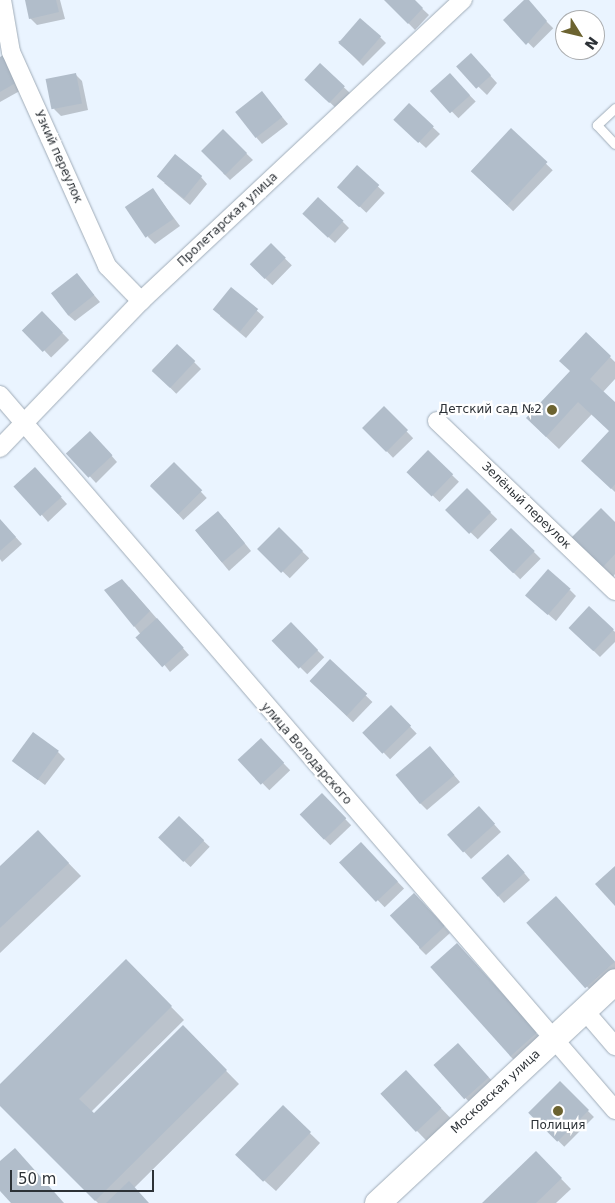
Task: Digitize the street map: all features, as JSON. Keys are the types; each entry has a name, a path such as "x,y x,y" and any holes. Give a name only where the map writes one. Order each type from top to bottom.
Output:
{"main road":[{"name":"Московская улица","path":"376,1203 615,981"}],"street":[{"name":"Узкий переулок","path":"2,0 11,52 107,266 141,301"},
{"name":"Пролетарская улица","path":"0,448 21,423 141,301 456,3"},
{"name":"улица Володарского","path":"0,395 21,423 552,1040 615,1110"},
{"name":"Зелёный переулок","path":"437,421 615,592"},
{"path":"584,1010 615,1046"}],"lane":[{"path":"615,108 597,125 615,144"}],"building":[{"path":"25,0 56,0 59,12 29,19"},
{"path":"384,0 415,0 423,8 408,24"},
{"path":"524,0 529,0 547,21 526,45 503,20"},
{"path":"360,18 381,36 359,61 338,43"},
{"path":"471,53 491,75 476,89 456,66"},
{"path":"5,54 19,81 0,92 0,57"},
{"path":"320,63 345,86 329,103 304,80"},
{"path":"76,73 82,103 51,109 46,79"},
{"path":"450,73 470,95 450,113 430,91"},
{"path":"262,91 282,117 256,138 235,112"},
{"path":"409,103 434,126 418,143 393,120"},
{"path":"511,128 548,162 507,205 471,171"},
{"path":"223,129 247,153 225,175 201,151"},
{"path":"175,154 202,176 184,199 157,177"},
{"path":"357,165 379,185 359,207 337,187"},
{"path":"153,188 174,219 146,238 125,207"},
{"path":"318,197 344,221 328,238 302,214"},
{"path":"271,243 286,258 265,279 250,264"},
{"path":"77,273 94,295 68,315 51,293"},
{"path":"231,287 258,309 240,332 213,310"},
{"path":"42,311 63,333 43,352 22,330"},
{"name":"Детский сад №2","path":"586,332 611,356 590,379 615,402 615,484 611,489 581,461 609,431 578,402 546,437 526,418 570,371 559,361"},
{"path":"177,344 195,361 170,388 152,371"},
{"path":"384,406 408,430 386,452 362,428"},
{"path":"90,431 113,455 88,478 66,454"},
{"path":"428,450 453,474 432,497 406,472"},
{"path":"174,462 202,490 178,514 150,486"},
{"path":"35,467 62,497 40,516 13,486"},
{"path":"467,488 491,512 469,534 445,510"},
{"path":"601,508 615,522 615,554 602,568 571,538"},
{"path":"218,511 245,543 222,562 195,530"},
{"path":"0,519 16,537 0,551"},
{"path":"279,527 303,551 281,573 257,549"},
{"path":"511,528 535,551 513,573 489,550"},
{"path":"548,569 571,589 548,615 525,595"},
{"path":"122,579 150,611 134,627 104,590"},
{"path":"589,606 614,629 593,651 569,628"},
{"path":"157,618 184,648 162,667 135,637"},
{"path":"291,622 318,650 299,669 272,641"},
{"path":"330,659 367,694 347,716 310,681"},
{"path":"391,705 411,726 382,754 362,733"},
{"path":"33,732 59,751 38,780 12,761"},
{"path":"261,738 284,763 261,785 238,760"},
{"path":"430,746 454,775 420,804 396,775"},
{"path":"322,793 346,818 324,840 300,815"},
{"path":"479,806 495,824 463,853 447,835"},
{"path":"179,816 204,840 183,862 158,838"},
{"path":"38,830 69,863 0,928 0,866"},
{"path":"361,842 398,881 376,902 339,862"},
{"path":"508,854 525,873 498,897 481,878"},
{"path":"615,866 615,906 595,884"},
{"path":"414,893 445,926 421,948 390,916"},
{"path":"556,896 615,961 585,988 526,923"},
{"path":"457,943 537,1032 511,1056 430,967"},
{"path":"126,959 172,1006 79,1099 94,1113 183,1025 227,1070 95,1201 0,1106 0,1084"},
{"path":"458,1043 489,1077 464,1099 433,1065"},
{"path":"406,1070 441,1108 416,1132 380,1094"},
{"name":"Полиция","path":"560,1081 589,1110 557,1142 528,1113"},
{"path":"283,1105 311,1132 263,1182 235,1155"},
{"path":"15,1148 64,1203 11,1203 0,1191 0,1161"},
{"path":"536,1151 562,1178 536,1203 482,1203"},
{"path":"129,1181 149,1203 106,1203"}],"place":[{"name":"Детский сад №2","path":"552,410"},
{"name":"Полиция","path":"558,1111"}]}
